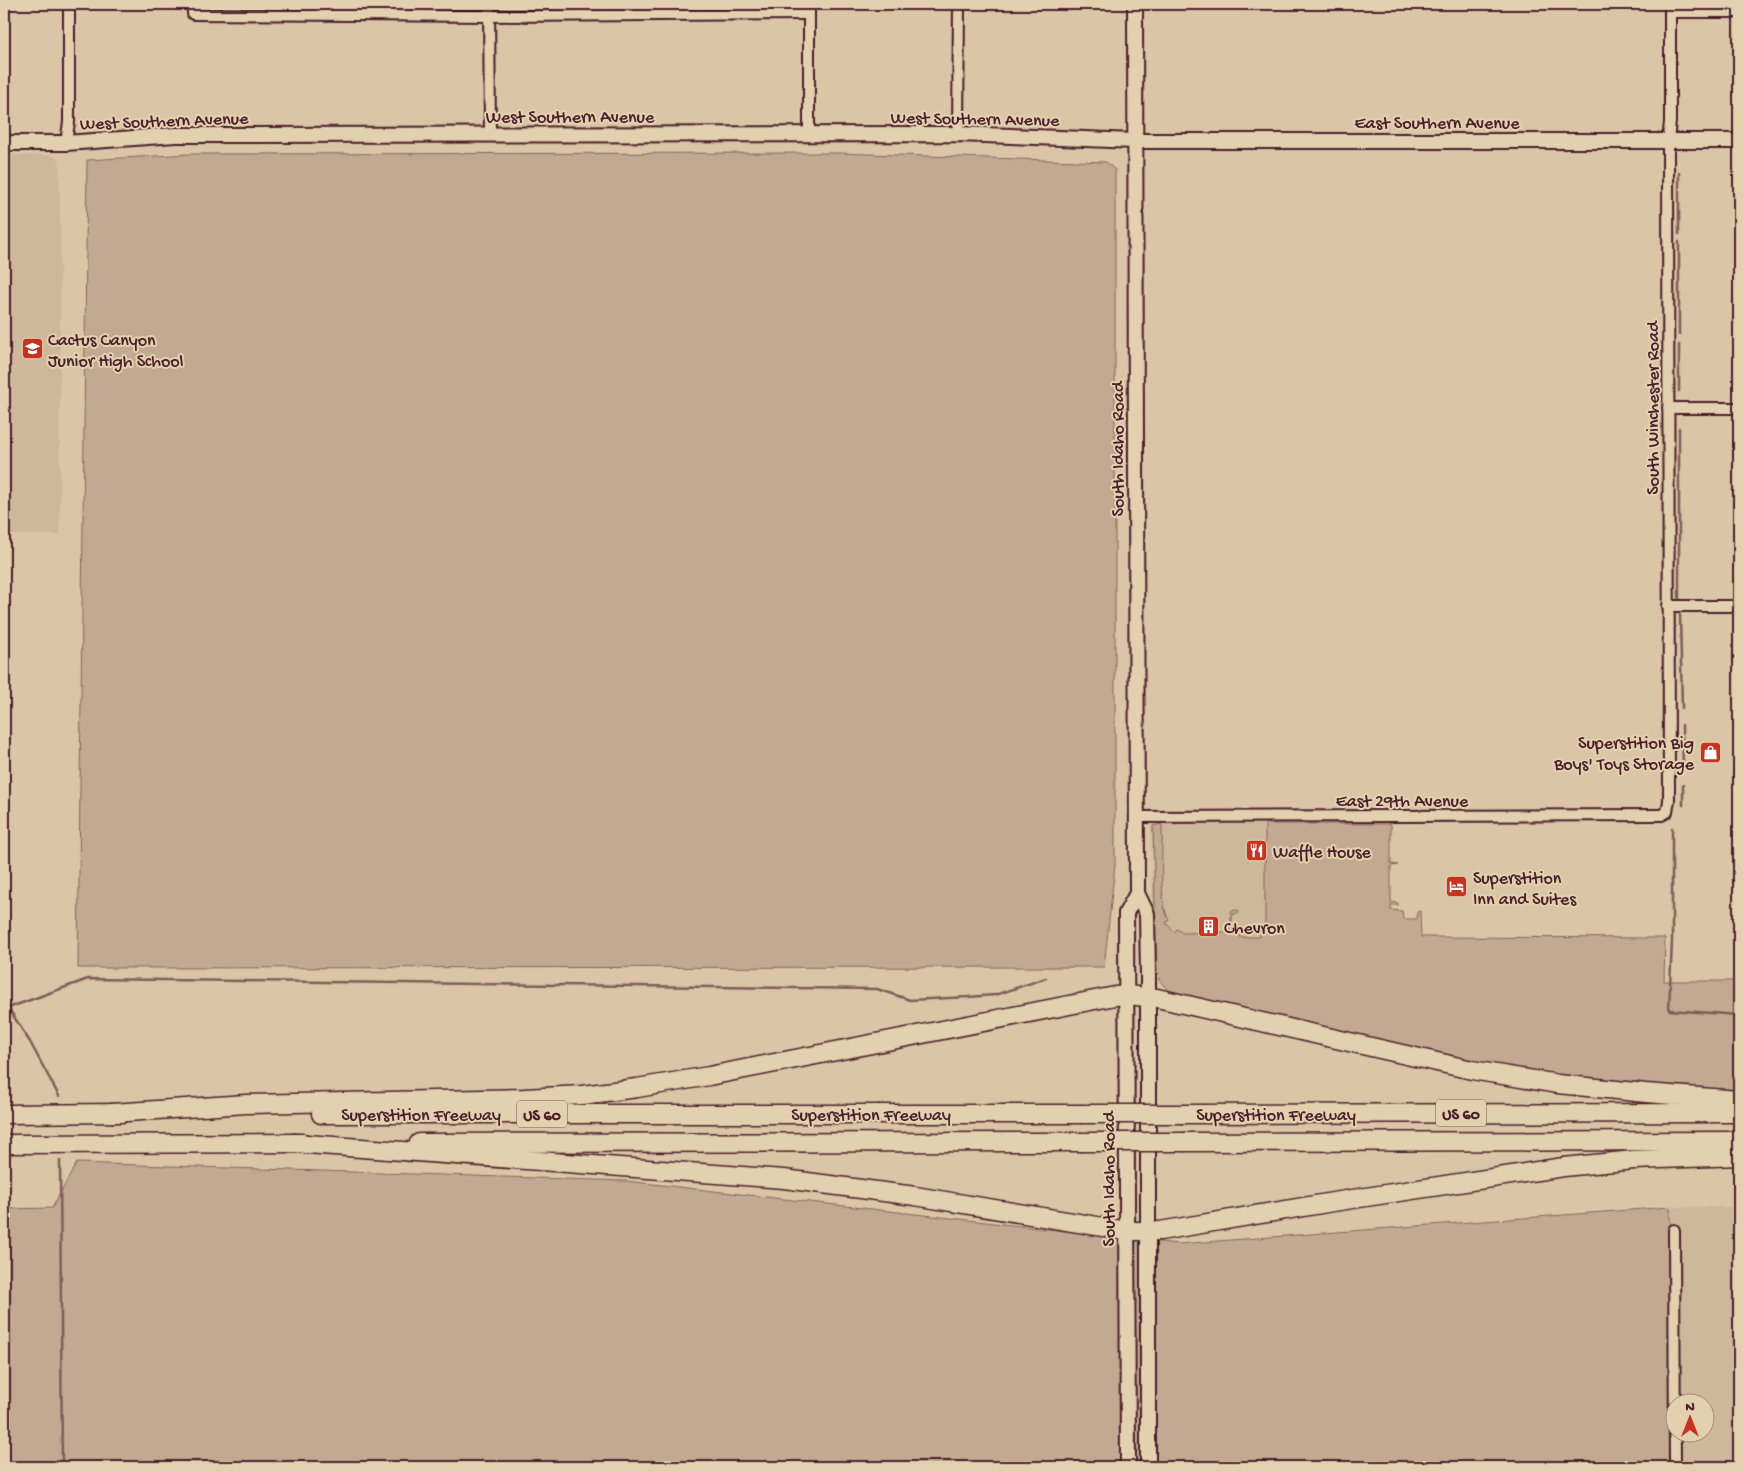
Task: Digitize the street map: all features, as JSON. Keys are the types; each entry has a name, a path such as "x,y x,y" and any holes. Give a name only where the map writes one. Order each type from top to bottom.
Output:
{"highway":[{"path":"112,1113 246,1104 524,1098 600,1093 709,1076 892,1039 1127,995 1147,996 1472,1070 1558,1084 1739,1100"},
{"name":"Superstition Freeway","path":"4,1114 1739,1113"},
{"name":"Superstition Freeway","path":"4,1145 1739,1141"},
{"path":"294,1144 784,1179 915,1196 1127,1231 1160,1231 1333,1202 1564,1167 1634,1160 1739,1156"}],"main road":[{"name":"South Idaho Road","path":"1135,4 1136,817 1137,893 1147,914 1148,1467"},
{"name":"West Southern Avenue","path":"4,143 66,143 175,135 958,134 1136,141"},
{"name":"East Southern Avenue","path":"1136,141 1739,141"},
{"name":"South Idaho Road","path":"1128,1467 1126,913 1137,893"}],"street":[{"path":"66,143 69,122 69,4"},
{"path":"489,4 490,135"},
{"path":"958,134 959,4"},
{"path":"1670,8 1739,12"},
{"name":"South Winchester Road","path":"1667,812 1669,801 1668,141 1670,122 1670,8"},
{"path":"193,9 490,16 808,9 809,134"},
{"path":"1668,408 1739,408"},
{"path":"1668,606 1739,606"},
{"name":"East 29th Avenue","path":"1136,817 1662,815 1667,812"},
{"path":"1674,1230 1675,1467"}],"shaded area":[{"path":"838,153 1106,162 1115,170 1115,865 1104,967 78,968 87,160 190,154"},
{"name":"Cactus Canyon Junior High School","path":"4,155 52,155 59,160 60,164 60,535 4,535"},
{"path":"1265,822 1267,946 1153,949 1151,825 1157,823"},
{"path":"1161,824 1163,901 1169,920 1166,923 1174,932 1177,929 1182,933 1227,932 1231,928 1231,911 1238,910 1239,913 1232,914 1232,929 1240,929 1240,937 1260,937 1260,930 1265,929 1265,824 1391,824 1391,864 1398,865 1391,866 1391,902 1398,903 1398,905 1391,905 1391,910 1402,911 1403,919 1417,919 1417,912 1420,911 1421,937 1665,938 1664,981 1739,981 1739,1093 1528,1075 1294,1019 1196,999 1168,990 1158,979 1160,978 1157,969 1156,946 1153,826"},
{"path":"77,1163 626,1181 1178,1244 1670,1207 1671,1394 1666,1394 1666,1444 1672,1444 1672,1467 4,1467 4,1209 52,1208"},
{"path":"1670,1207 1739,1207 1739,1467 1673,1467 1673,1444 1716,1444 1716,1394 1672,1394"}],"waterway":[{"path":"1679,173 1679,234"},
{"path":"1679,242 1679,335"},
{"path":"1679,345 1679,391"},
{"path":"1679,428 1679,599"},
{"path":"1680,615 1682,708"},
{"path":"1682,725 1683,767"},
{"path":"1683,785 1683,805"},
{"path":"1672,828 1672,941 1669,1010 1739,1015"},
{"path":"8,1008 88,979 877,989 910,1000 995,995 1046,978"},
{"path":"4,1001 30,1042 59,1096"},
{"path":"60,1161 62,1467"}],"place":[{"name":"Cactus Canyon Junior High School","path":"32,349"},
{"name":"Superstition Big Boys' Toys Storage","path":"1710,752"},
{"name":"Waffle House","path":"1257,851"},
{"name":"Superstition Inn and Suites","path":"1457,887"},
{"name":"Chevron","path":"1208,927"}]}
